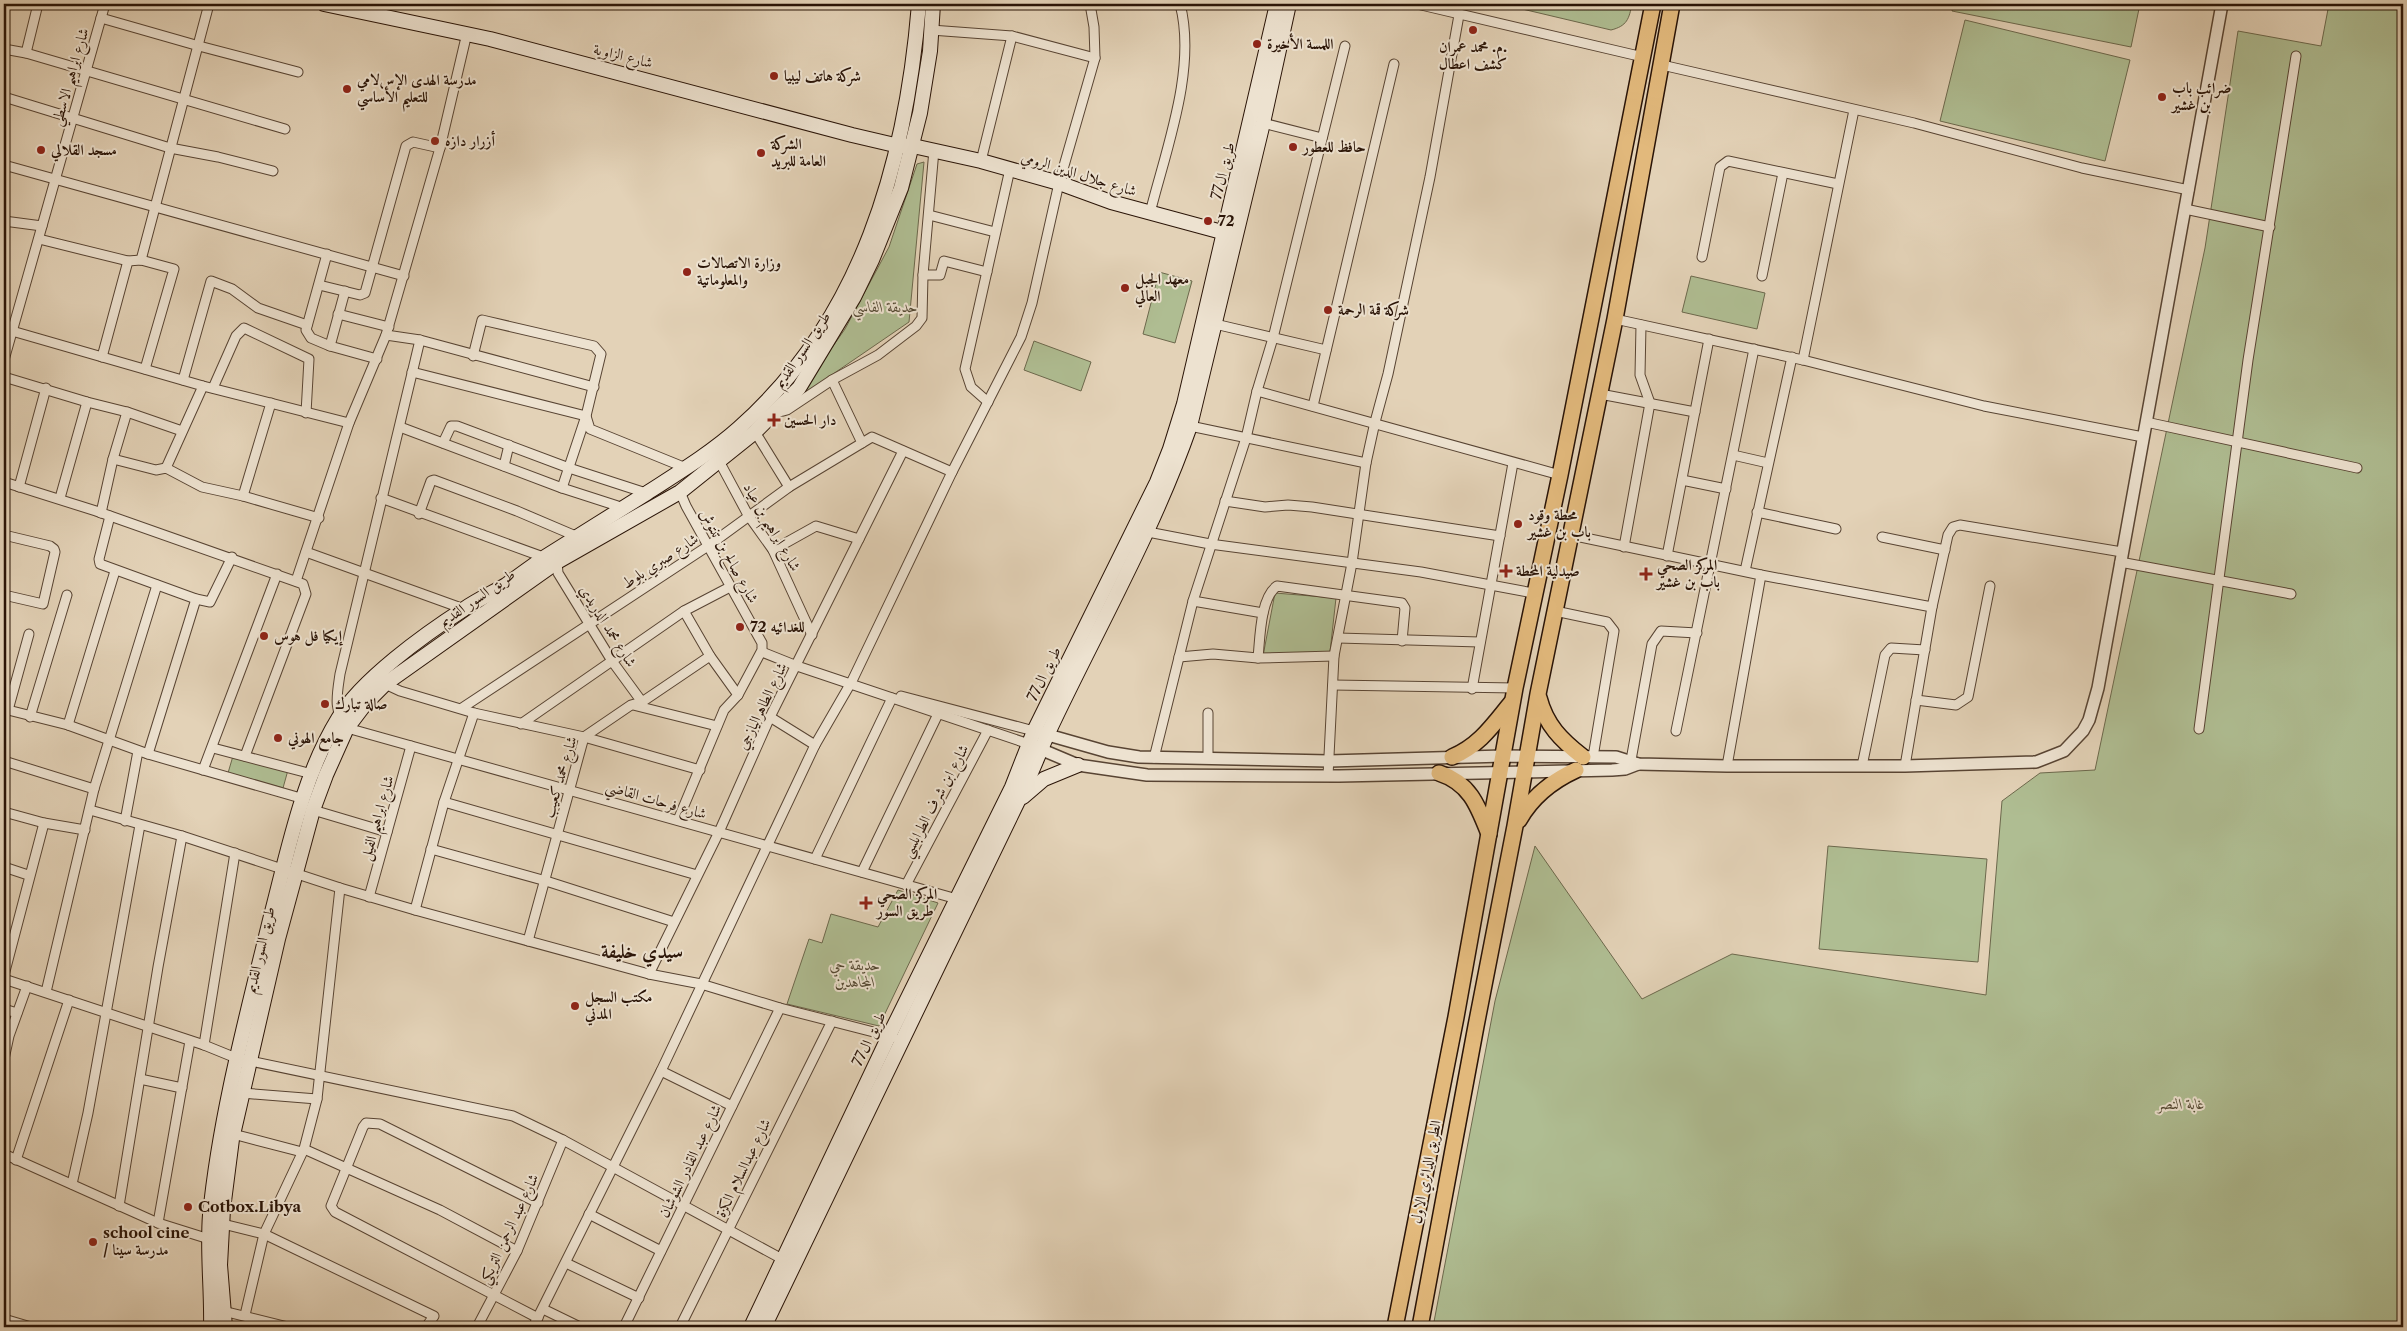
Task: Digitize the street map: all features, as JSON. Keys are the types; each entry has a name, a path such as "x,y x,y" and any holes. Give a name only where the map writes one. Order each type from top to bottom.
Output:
{"highway":[{"name":"الطريق الدائري الاول","path":"1395,1327 1456,1017 1513,695 1533,593 1560,476 1653,4"},
{"name":"الطريق الدائري الاول","path":"1420,1327 1515,826 1538,694 1615,319 1672,4"},
{"path":"1515,826 1528,805 1545,788 1584,761 1558,736 1549,724 1538,694"},
{"path":"1452,757 1468,749 1483,738 1513,695"},
{"path":"1439,773 1456,780 1470,792 1489,834"}],"main road":[{"name":"شارع الزاوية","path":"324,4 467,33 899,146 913,146"},
{"name":"طريق السور القديم","path":"225,1327 218,1310 209,1239 220,1141 236,1058 289,871 313,810 343,723 385,684 558,562 680,492 755,432 799,388 832,313 855,271 887,191 899,146 912,74 919,4"},
{"name":"طريق السور القديم","path":"211,1327 218,1310 223,1224 233,1134 278,939 289,871 304,799 312,774 372,678 464,609 507,584 542,559 686,468 736,431 815,352 854,297 872,260 901,188 913,146 926,78 933,4"},
{"name":"طريق ال77","path":"764,1327 957,899 1012,787 1038,740 1157,482 1170,449 1230,234 1278,4"},
{"path":"895,1038 1018,800 1038,740 1148,532 1190,426 1215,324 1230,234 1263,123 1289,4"},
{"name":"شارع جلال الدين الرومي","path":"913,146 1010,169 1059,183 1111,202 1230,234"},
{"path":"1018,800 1044,779 1078,764"},
{"name":"طريق ال77","path":"751,1327 895,1038"}],"street":[{"path":"26,53 38,4"},
{"name":"شارع ابراهيم الاسطي","path":"4,360 105,4"},
{"path":"141,260 209,4"},
{"path":"533,1327 661,1071 815,745 850,683 1026,323 1059,183 1095,58 1094,27 1090,4"},
{"path":"1150,213 1179,97 1186,58 1186,35 1180,4"},
{"path":"1416,4 1643,57"},
{"path":"850,683 988,730 1108,752 1154,758 1329,761 1452,757 1501,764 1526,764 1584,761 1616,757 1635,762 1727,766 1905,766 2036,762 2064,751 2075,741 2089,720 2098,688 2222,4"},
{"path":"1328,776 1334,656 1360,515 1366,463 1374,422 1388,374 1416,241 1459,15"},
{"path":"101,18 298,72"},
{"path":"931,30 1012,36 1095,58"},
{"path":"296,581 319,518 349,423 388,331 440,148 467,33"},
{"path":"981,161 1012,36"},
{"path":"1154,758 1193,601 1246,438 1257,391 1273,338 1345,46"},
{"path":"4,49 26,53 285,129"},
{"path":"2199,729 2248,360 2296,56"},
{"path":"1313,406 1394,64"},
{"path":"1662,65 1989,142 2065,164 2189,190"},
{"path":"4,97 170,148 218,156 273,171"},
{"path":"1803,360 1854,110"},
{"path":"1263,123 1322,138"},
{"path":"319,285 360,295 365,293 406,146 413,142 440,148"},
{"path":"776,413 787,410 832,380 878,355 916,326 922,318 923,275 934,150"},
{"path":"1702,257 1720,167 1723,163 1728,161 1838,184"},
{"path":"4,165 404,276"},
{"path":"988,402 971,387 965,369 1010,169"},
{"path":"1762,276 1783,173"},
{"path":"2185,208 2270,227"},
{"path":"929,215 995,232"},
{"path":"4,221 42,226"},
{"path":"39,239 128,261 141,260 174,269 145,369"},
{"path":"328,254 308,325 309,336 330,346 377,359"},
{"path":"102,357 128,261"},
{"path":"923,275 940,275 944,261 987,272"},
{"path":"183,380 211,281 232,288 258,308 308,325"},
{"path":"330,346 345,291"},
{"path":"338,314 474,356 594,387"},
{"path":"1615,319 1792,357 1984,406 2143,437"},
{"path":"474,356 482,320 594,346 601,354 586,416 562,488"},
{"path":"1215,324 1326,350"},
{"path":"1624,547 1650,403 1640,375 1641,325"},
{"path":"213,388 236,336 244,328 309,359 306,413"},
{"path":"12,331 203,386 349,423"},
{"path":"1667,556 1709,339"},
{"path":"343,723 336,697 340,674 362,573 400,428 420,340"},
{"path":"1676,731 1754,349"},
{"path":"1745,571 1792,357"},
{"path":"412,372 586,416"},
{"path":"4,377 46,388 87,402 128,412 182,431"},
{"path":"832,380 862,443"},
{"path":"166,468 203,386"},
{"path":"19,487 46,388"},
{"path":"1257,391 1374,422 1560,476"},
{"path":"1600,394 1695,412"},
{"path":"60,498 87,402"},
{"path":"243,496 272,403"},
{"path":"128,412 113,458 99,561 101,565 196,599 210,602 232,557"},
{"path":"586,416 590,429 686,468"},
{"path":"2146,422 2357,468"},
{"path":"443,443 453,425 570,468 646,493"},
{"path":"1190,426 1366,463"},
{"path":"400,428 562,488 624,508"},
{"path":"755,432 789,487"},
{"name":"شارع صبري بلوط","path":"462,708 708,546 748,514 872,437 903,451"},
{"path":"504,466 509,445"},
{"path":"903,451 952,472"},
{"name":"شارع الطاهراليازجي","path":"649,974 719,832 770,717 903,451"},
{"path":"1733,455 1768,463"},
{"path":"113,458 156,470 166,468 202,487 243,496 319,518"},
{"name":"شارع ابراهيم بن عياد","path":"719,461 748,514 773,550 812,635"},
{"path":"1472,689 1513,463"},
{"path":"419,514 431,481 434,480 517,511 578,537"},
{"path":"1682,480 1726,489"},
{"path":"4,482 60,498 232,557 296,581 305,588 306,594 245,756"},
{"name":"شارع صالح بن تنتوش","path":"680,492 762,643 762,652"},
{"path":"381,498 542,559 558,562"},
{"path":"1225,501 1265,507 1298,505 1500,536"},
{"path":"1758,512 1836,530"},
{"path":"1905,766 1932,607 1948,535 1953,527 1960,525 2121,557 2219,581 2291,594"},
{"path":"773,550 816,526 859,539"},
{"path":"1148,532 1210,544 1352,563 1533,593"},
{"path":"4,535 50,546 54,548 55,552 43,604 4,595"},
{"path":"1571,535 1761,575 1932,607"},
{"path":"1882,537 1945,550"},
{"path":"306,552 464,609"},
{"name":"شارع محمد الدريدي","path":"558,562 558,573 612,660 642,702"},
{"path":"68,725 115,571"},
{"path":"204,770 277,574"},
{"path":"1727,766 1761,575"},
{"path":"46,992 94,789 157,585"},
{"path":"1258,658 1263,613 1269,594 1277,586 1346,594 1404,605 1402,641"},
{"path":"1916,700 1956,705 1968,697 1990,586"},
{"path":"521,724 684,611 730,587"},
{"path":"30,717 67,595"},
{"path":"148,754 196,599"},
{"path":"1193,601 1263,613"},
{"path":"684,611 710,656 738,695"},
{"path":"1555,612 1607,622 1614,631 1584,761"},
{"path":"1635,762 1652,644 1661,631 1697,634"},
{"path":"29,634 6,709 30,717 68,725 109,738 138,751 304,799"},
{"path":"1338,638 1480,642"},
{"path":"1862,766 1885,655 1891,648 1925,650"},
{"path":"678,820 724,710 738,695 762,652 832,678 1038,740 1078,764 1147,775 1328,776 1439,773 1501,764"},
{"path":"1180,657 1213,654 1258,658 1334,656"},
{"name":"شارع محمد كعيب","path":"528,941 584,737 631,705 642,702 710,656"},
{"path":"385,684 400,691 474,713 584,737 700,770"},
{"path":"1333,685 1472,689 1513,695"},
{"path":"815,859 892,698"},
{"path":"631,705 717,726"},
{"path":"415,910 444,802 474,713"},
{"path":"1208,713 1208,758"},
{"path":"862,872 938,714"},
{"path":"770,717 815,745"},
{"name":"شارع فرحات القاضي","path":"343,723 411,746 957,899"},
{"name":"شارع ابن شرف الطرابلسي","path":"906,885 988,730"},
{"name":"شارع ابراهيم الفيل","path":"369,896 411,746"},
{"path":"213,748 312,774"},
{"path":"125,821 138,751"},
{"path":"4,761 94,789"},
{"path":"1584,761 1618,770 1635,762"},
{"path":"444,802 697,875"},
{"path":"90,810 182,836 340,888 415,910 649,974 701,984 780,1008 895,1038"},
{"path":"313,810 387,832"},
{"path":"4,812 44,823 85,830"},
{"path":"44,823 28,874 4,977 204,1045 236,1058 513,1116 563,1140 784,1260"},
{"path":"72,1184 88,1113 140,825"},
{"path":"119,1206 182,836"},
{"path":"432,849 546,881 674,922"},
{"path":"204,1045 235,853"},
{"path":"4,867 28,874"},
{"path":"245,1315 264,1234 303,1150 317,1099 340,888"},
{"path":"4,1059 27,986"},
{"path":"16,1160 69,1000"},
{"name":"شارع عبد القادر الشوشان","path":"624,1327 780,1008"},
{"path":"4,1009 17,1013"},
{"name":"شارع عبدالسلام الكزة","path":"680,1327 832,1021"},
{"path":"158,1222 190,1041"},
{"path":"661,1071 732,1106"},
{"path":"140,1079 182,1088"},
{"path":"242,1092 317,1099"},
{"path":"538,1203 396,1132 366,1122 331,1206 335,1212 538,1318"},
{"path":"233,1134 303,1150 347,1167 440,1210 517,1251"},
{"name":"شارع عبد الرحمن التريكي","path":"477,1327 517,1251 563,1140"},
{"path":"4,1154 119,1206 158,1222 209,1239"},
{"path":"589,1214 662,1251"},
{"path":"223,1224 264,1234 434,1316 426,1327"},
{"path":"566,1263 639,1298"},
{"path":"543,1309 580,1327"},
{"path":"218,1310 245,1315 288,1327"},
{"path":"4,1319 25,1326"}],"green space":[{"path":"1501,4 1632,4 1630,14 1624,24 1611,30"},
{"path":"1953,4 2140,4 2131,47 1952,11"},
{"name":"غابة النصر","path":"2329,4 2403,4 2403,1327 1433,1327 1495,1001 1535,846 1642,999 1732,954 1986,995 2002,801 2040,773 2095,770 2205,248 2238,31 2321,46"},
{"path":"1965,20 2130,60 2105,161 1940,121"},
{"name":"حديقة الفاسي","path":"924,162 909,322 795,400 845,329 889,247 917,164"},
{"path":"1159,272 1192,281 1175,343 1143,334"},
{"path":"1691,276 1765,293 1757,329 1682,312"},
{"path":"1034,341 1091,362 1081,391 1024,370"},
{"path":"1275,593 1336,598 1330,652 1263,656"},
{"path":"233,756 288,770 283,788 228,773"},
{"path":"1828,846 1987,859 1978,962 1819,949"},
{"name":"حديقة حي المجاهدين","path":"898,890 938,903 879,1026 787,1004 809,939 822,943 831,914 878,927"}],"place":[{"name":"م. محمد عمران. كشف اعطال","path":"1473,30"},
{"name":"اللمسة الأخيرة","path":"1257,44"},
{"name":"شركة هاتف ليبيا","path":"774,76"},
{"name":"مدرسة الهدى الإسﻻمي للتعليم الأساسي","path":"347,89"},
{"name":"ضرائب باب بن غشير","path":"2162,97"},
{"name":"أزرار دازه","path":"435,141"},
{"name":"حافظ للعطور","path":"1293,147"},
{"name":"مسجد القلالي","path":"41,150"},
{"name":"الشركة العامة للبريد","path":"761,153"},
{"name":"72","path":"1208,221"},
{"name":"وزارة الاتصالات والمعلوماتية","path":"687,272"},
{"name":"معهد الجبل العالي","path":"1125,288"},
{"name":"شركة قمة الرحمة","path":"1328,310"},
{"name":"دار الحسين","path":"774,420"},
{"name":"محطة وقود باب بن غشير","path":"1518,524"},
{"name":"صيدلية المحطة","path":"1506,571"},
{"name":"المركز الصحي باب بن غشير","path":"1646,574"},
{"name":"72 للغدائيه","path":"740,627"},
{"name":"إيكيا فل هوس","path":"264,636"},
{"name":"صالة تبارك","path":"325,704"},
{"name":"جامع الهوني","path":"278,738"},
{"name":"المركز الصحي طريق السور","path":"866,903"},
{"name":"مكتب السجل المدني","path":"575,1006"},
{"name":"Cotbox.Libya","path":"188,1207"},
{"name":"school cine / مدرسة سينا","path":"93,1242"}],"district":[{"name":"سيدي خليفة","path":"642,951"}]}
